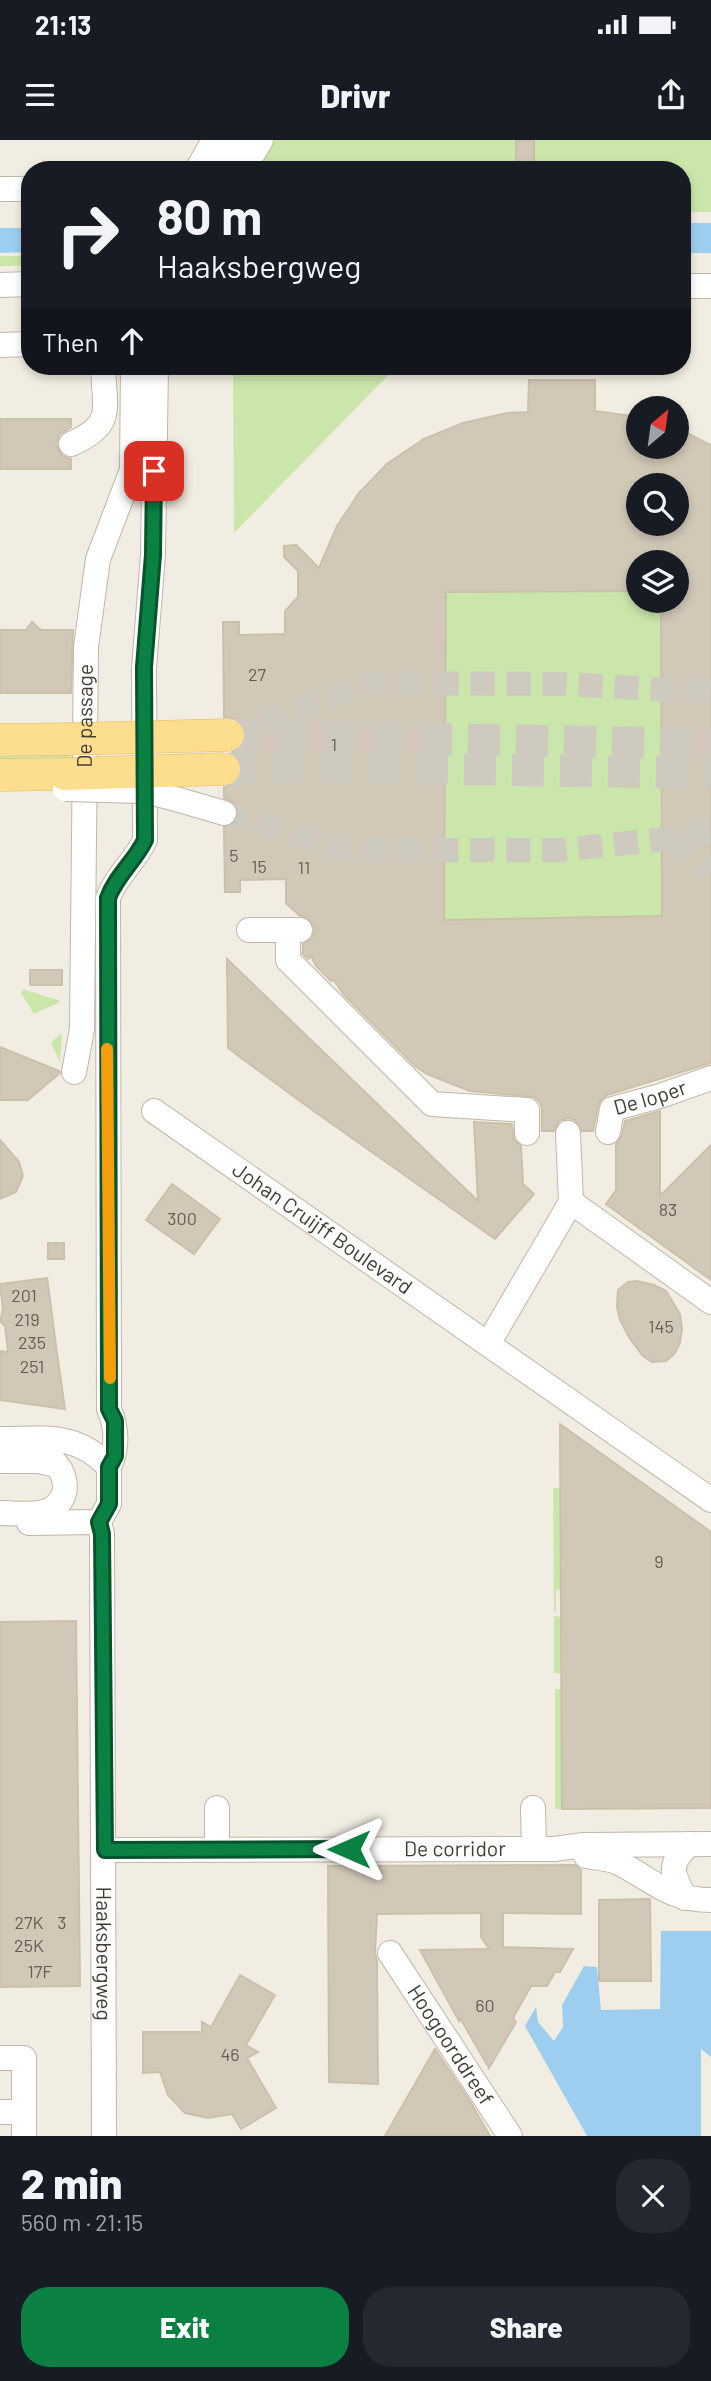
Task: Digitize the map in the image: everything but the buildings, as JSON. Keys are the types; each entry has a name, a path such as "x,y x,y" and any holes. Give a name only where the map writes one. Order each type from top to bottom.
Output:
{"main road":[{"path":"0,740 228,735"},
{"path":"8,775 65,781 224,769"}],"street":[{"path":"202,161 214,140"},
{"path":"225,161 238,140"},
{"path":"248,161 261,140"},
{"path":"0,189 21,189"},
{"path":"0,285 21,285"},
{"path":"691,286 711,286"},
{"path":"0,345 21,344"},
{"path":"71,444 96,431 102,424 105,414 103,375"},
{"name":"De passage","path":"74,1072 82,1029 86,647 98,559 132,470 133,375"},
{"path":"0,1523 99,1522 109,1504 109,1467 115,1456 115,1421 109,1409 108,898 113,884 138,855 145,840 144,667 153,555 156,375"},
{"path":"65,781 144,791 224,813"},
{"path":"249,930 294,930 288,960 432,1104 527,1110 527,1133"},
{"name":"De loper","path":"608,1132 612,1109 660,1097 711,1078"},
{"name":"Johan Cruijff Boulevard","path":"154,1111 711,1500"},
{"path":"488,1344 571,1202 568,1133"},
{"path":"571,1202 711,1302"},
{"path":"80,1444 93,1437 109,1409"},
{"path":"1,1450 38,1439 80,1444 96,1454 109,1467"},
{"path":"0,1513 44,1512 58,1503 65,1488 61,1472 38,1439"},
{"path":"1,1450 55,1465"},
{"name":"Haaksbergweg","path":"99,1522 102,1534 105,1850 102,2014 104,2136"},
{"path":"217,1808 217,1850"},
{"path":"533,1808 544,1848"},
{"name":"De corridor","path":"105,1850 544,1848 700,1844"},
{"name":"De corridor","path":"700,1844 676,1857 674,1869 701,1897"},
{"name":"De corridor","path":"544,1848 616,1861 662,1890 701,1897"},
{"name":"Hoogoorddreef","path":"390,1953 510,2136"},
{"path":"0,2058 24,2058 16,2120"}],"green space":[{"path":"270,140 711,140 711,212 691,212 691,161 257,161"},
{"path":"0,256 21,256 21,266 0,266"},
{"path":"233,375 388,375 234,533"},
{"path":"626,591 626,613 661,613 662,916 444,920 446,592"},
{"path":"0,752 69,752 70,765 0,766"},
{"path":"23,989 60,1002 34,1014 21,993"},
{"path":"62,1035 60,1062 51,1043"},
{"path":"553,1488 561,1488 561,1590 556,1590 556,1611 554,1611"},
{"path":"554,1616 561,1617 561,1674 554,1673"},
{"path":"555,1689 561,1689 562,1809 555,1809"}],"water":[{"path":"691,223 711,223 711,253 691,253"},
{"path":"0,228 21,228 21,252 0,253"},
{"path":"661,1931 711,1931 711,2057 701,2049 701,2136 587,2136 525,2026 536,2007 538,2022 554,2041 563,2027 562,2005 584,1966 597,1967 601,2010 660,2009"}],"tunnel":[{"path":"228,735 369,683 563,684 711,692"},
{"path":"228,735 711,744"},
{"path":"224,769 298,767 711,773"},
{"path":"224,813 345,850 561,850 674,838 711,831"},
{"path":"674,838 711,873"}],"slow traffic":[{"path":"107,1049 110,1378"}],"route":[{"path":"154,471 153,555 144,667 145,840 138,855 113,884 108,898 109,1409 115,1421 115,1456 109,1467 109,1504 99,1522 102,1534 105,1850 349,1849"}]}
